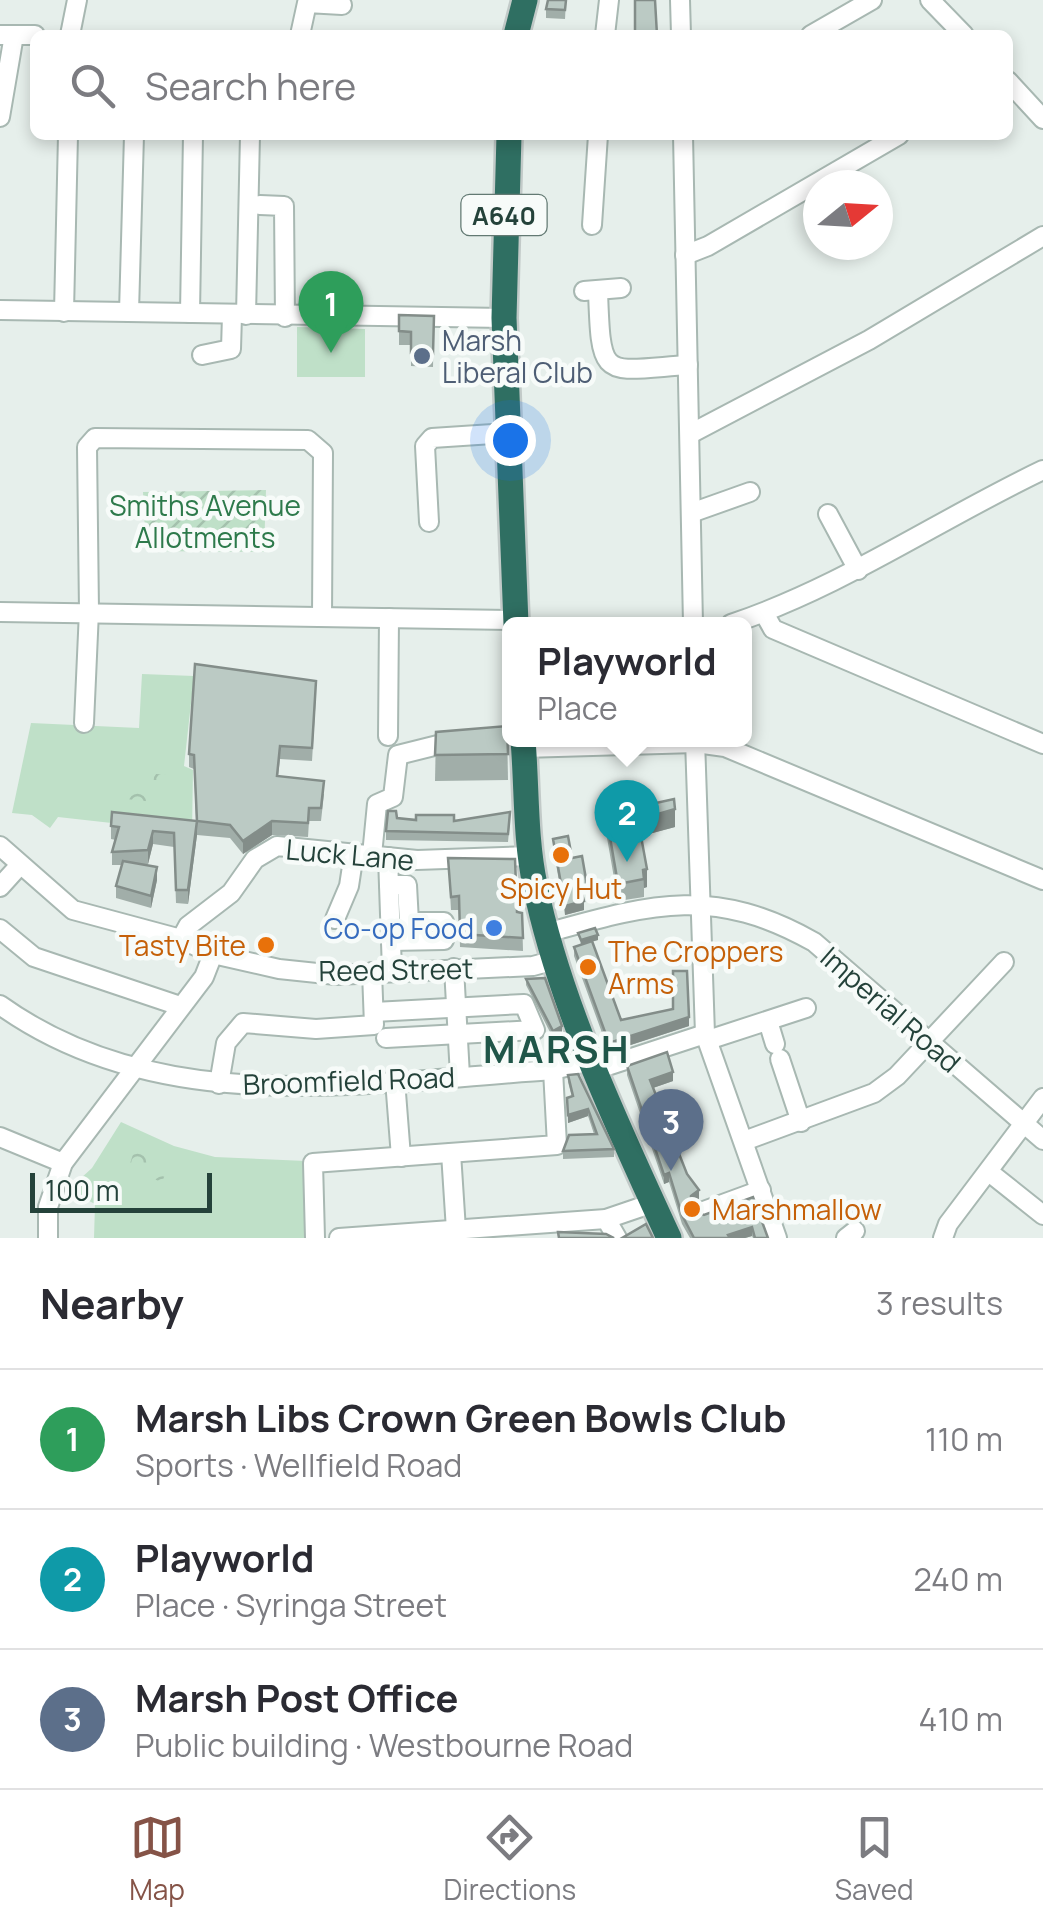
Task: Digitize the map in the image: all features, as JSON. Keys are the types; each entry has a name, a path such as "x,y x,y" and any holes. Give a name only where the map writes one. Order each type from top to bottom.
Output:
{"highway":[{"path":"514,0 516,30"},
{"path":"517,30 524,0"},
{"name":"A640","path":"509,140 504,318 516,617"},
{"path":"523,747 530,856 546,932 596,1065 669,1238"}],"street":[{"path":"71,30 76,0"},
{"path":"605,30 608,0"},
{"path":"680,0 680,30"},
{"path":"820,30 872,0"},
{"path":"930,0 959,30"},
{"path":"301,30 307,4 342,5"},
{"path":"0,117 7,35"},
{"path":"1013,86 1043,118"},
{"path":"64,312 68,140"},
{"path":"129,312 134,140"},
{"path":"190,313 193,140"},
{"path":"202,356 231,349 239,315 250,140"},
{"path":"592,225 598,140"},
{"path":"683,140 692,617"},
{"path":"685,254 708,246 891,140"},
{"path":"260,205 284,206 285,317"},
{"path":"690,434 869,340 1043,236"},
{"path":"621,288 591,291 600,351 606,363 616,370 688,365"},
{"path":"0,310 504,318"},
{"path":"428,522 425,446 432,438 508,433"},
{"path":"84,724 89,612 87,447 95,438 308,440 323,453 322,617"},
{"path":"752,617 858,570 976,502 1043,470"},
{"path":"691,513 750,492"},
{"path":"828,514 858,570"},
{"path":"0,612 502,622"},
{"path":"764,613 774,628 1043,744"},
{"path":"388,736 389,618"},
{"path":"335,919 377,804 393,797 398,754 476,738"},
{"path":"696,747 706,1037 777,1238"},
{"path":"725,747 1043,880"},
{"path":"0,846 72,910 181,940"},
{"name":"Luck Lane","path":"181,940 188,926 232,893 262,853 277,846 462,862 530,856"},
{"path":"358,852 389,885 403,935"},
{"path":"0,887 19,866"},
{"path":"378,1025 382,972 403,935 407,885 389,885"},
{"name":"Imperial Road","path":"546,932 627,911 700,904 735,908 775,920 814,942 1043,1140"},
{"path":"0,929 34,957 180,1006"},
{"name":"Reed Street","path":"181,940 213,954 279,969 382,972 555,960"},
{"path":"47,1238 48,1206 68,1167 204,977 213,954"},
{"path":"744,1141 874,1093 1004,962"},
{"path":"454,968 460,1076"},
{"path":"219,1084 226,1043 243,1024 316,1029 378,1025 456,1008 524,1004 535,1030 458,1034 378,1025"},
{"name":"Broomfield Road","path":"0,1005 64,1043 135,1075 286,1087 596,1065 806,1008"},
{"path":"768,1020 801,1122"},
{"path":"315,1238 312,1163 557,1145 554,1070"},
{"path":"395,1080 401,1157"},
{"path":"942,1238 948,1224 1043,1098"},
{"path":"0,1137 68,1167"},
{"path":"451,1153 456,1230"},
{"path":"989,1172 1043,1215"},
{"path":"702,1212 760,1190"},
{"path":"339,1238 606,1219 653,1203"},
{"path":"606,1219 618,1238"}],"green space":[{"path":"297,327 365,329 365,377 297,377"},
{"name":"Smiths Avenue Allotments","path":"266,490 264,552 146,551 143,492"},
{"path":"142,674 194,676 184,766 193,770 192,832 58,817 50,828 32,815 12,813 31,723 139,728"},
{"path":"129,771 166,775 164,803 126,799"},
{"path":"121,1122 174,1146 215,1157 306,1161 307,1238 94,1238 95,1204 68,1190 92,1168"},
{"path":"135,1148 154,1152 156,1161 168,1167 162,1182 128,1170"}],"building":[{"path":"548,0 566,0 565,10 546,9"},
{"path":"635,0 655,0 657,30 635,30"},
{"path":"399,315 434,316 433,354 411,353 411,332 399,331"},
{"path":"195,664 316,681 312,748 280,746 277,776 324,781 321,808 309,808 308,823 272,821 243,841 230,825 197,821 194,755 189,754"},
{"path":"502,726 502,747 508,747 508,754 435,755 436,732"},
{"path":"674,799 675,809 638,820 647,869 643,870 644,879 618,884 606,814"},
{"path":"388,811 396,811 397,818 416,820 416,815 454,815 454,821 510,812 508,834 386,831"},
{"path":"112,812 197,821 188,890 176,890 174,833 153,831 148,850 112,852 119,827 111,826"},
{"path":"568,836 572,858 582,856 587,885 580,886 584,901 565,906 553,839"},
{"path":"448,858 515,859 517,912 522,913 523,938 460,934 459,896 451,897"},
{"path":"123,861 157,867 151,896 116,886"},
{"path":"595,928 598,935 581,940 578,933"},
{"path":"592,941 621,1020 673,1009 673,971 687,971 689,1017 609,1043 574,947"},
{"path":"545,978 562,1026 553,1031 526,979"},
{"path":"667,1052 673,1072 650,1080 687,1174 699,1190 691,1196 690,1208 704,1215 753,1197 768,1238 755,1238 752,1227 728,1235 730,1238 694,1238 669,1173 664,1175 627,1066"},
{"path":"578,1074 614,1149 563,1151 569,1135 597,1134 588,1109 568,1115 567,1098 573,1096 568,1075"},
{"path":"646,1224 653,1238 622,1238"},
{"path":"558,1232 606,1234 614,1238 559,1238"}],"place":[{"name":"Marsh Libs Crown Green Bowls Club","path":"331,353"},
{"name":"Marsh Liberal Club","path":"422,356"},
{"name":"Spicy Hut","path":"561,855"},
{"name":"Playworld","path":"627,862"},
{"name":"Co-op Food","path":"494,928"},
{"name":"Tasty Bite","path":"266,945"},
{"name":"The Croppers Arms","path":"588,967"},
{"name":"Marsh Post Office","path":"671,1171"},
{"name":"Marshmallow","path":"692,1209"}],"district":[{"name":"MARSH","path":"557,1048"}]}
